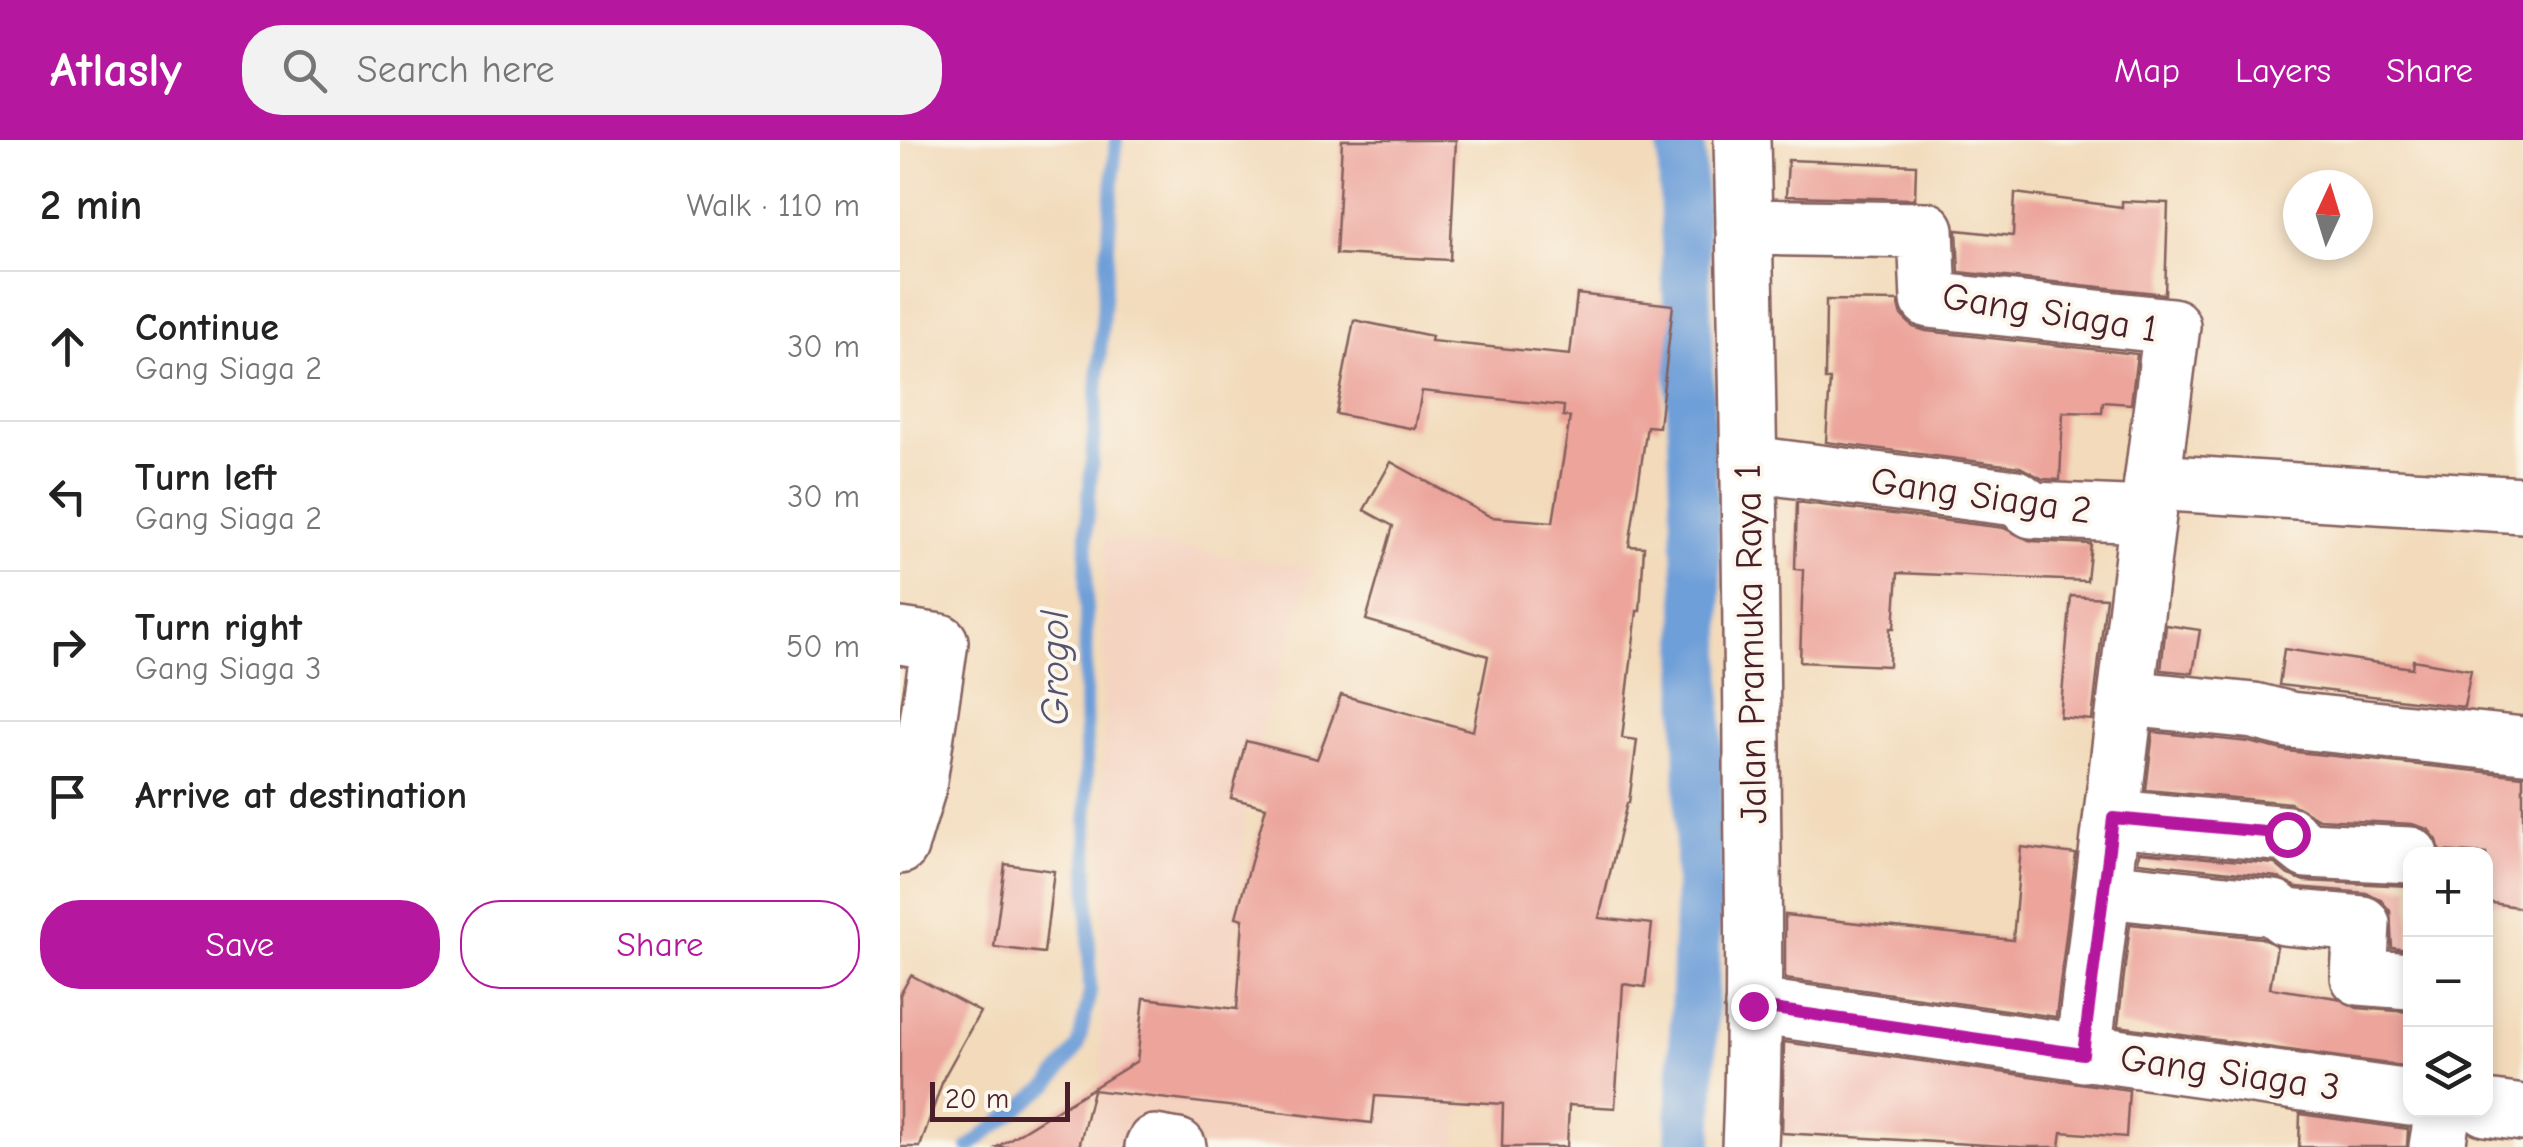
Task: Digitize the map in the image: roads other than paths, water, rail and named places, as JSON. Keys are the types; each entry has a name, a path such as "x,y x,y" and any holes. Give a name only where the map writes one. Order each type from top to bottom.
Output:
{"main road":[{"name":"Jalan Pramuka Raya 1","path":"1742,140 1750,464 1750,1147"},
{"name":"Gang Siaga 1","path":"1744,226 1926,230 1929,300 2172,326 2150,499"},
{"name":"Gang Siaga 2","path":"1750,464 2016,498 2032,510 2150,499 2523,505"},
{"path":"2083,1054 2150,499"},
{"path":"900,636 940,642 918,787 900,845"},
{"path":"2127,698 2523,745"},
{"path":"2113,818 2287,834 2307,850 2403,855"},
{"path":"2104,890 2274,908 2285,917 2362,924 2359,977 2403,980"},
{"name":"Gang Siaga 3","path":"1753,1006 2403,1097"},
{"path":"2493,1109 2523,1113"},
{"path":"2438,1147 2442,1117"},
{"path":"1154,1147 1155,1143 1178,1147"}],"waterway":[{"name":"Grogol","path":"969,1147 1050,1084 1078,1047 1090,992 1085,702 1087,525 1116,140"},
{"path":"1681,140 1698,601 1699,883 1689,1147"}]}
